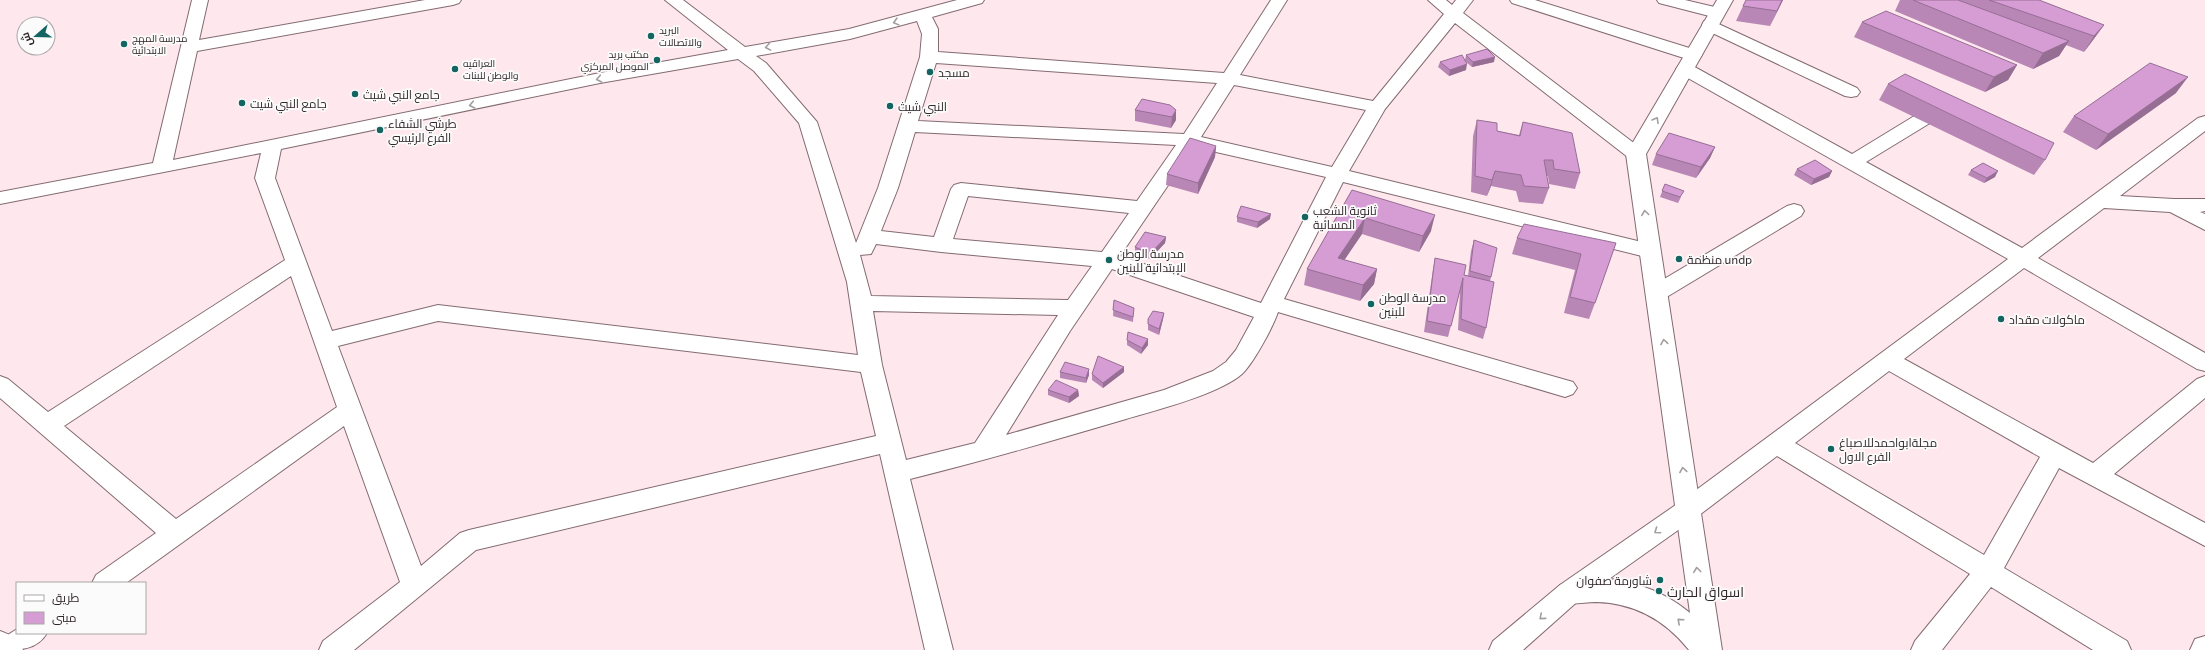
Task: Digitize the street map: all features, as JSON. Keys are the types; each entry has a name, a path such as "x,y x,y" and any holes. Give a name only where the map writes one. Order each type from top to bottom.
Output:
{"street":[{"path":"162,168 200,0"},
{"path":"190,47 453,0"},
{"path":"673,0 760,67 808,122 858,282 860,303 871,365 898,472 939,650"},
{"path":"0,198 162,168 600,78 850,34 921,15 948,5 976,0"},
{"path":"983,451 1074,308 1109,260 1231,79 1279,0"},
{"path":"1436,0 1636,154"},
{"path":"898,472 983,451 1170,397 1221,377 1234,368 1245,355 1337,174 1377,107 1466,0"},
{"path":"1518,0 1689,62 1851,163 2023,258 2205,363"},
{"path":"1665,0 1718,13 1851,92"},
{"path":"1707,650 1689,509 1636,154 1718,13"},
{"path":"858,282 861,258 868,236 888,188 909,126 929,57 932,37 930,27 921,15"},
{"path":"929,57 1231,79 1377,107"},
{"path":"1851,163 1923,119"},
{"path":"1503,650 1569,593 1689,509 2205,122"},
{"path":"909,126 1190,140 1337,174 1650,251"},
{"path":"273,145 265,178 415,586"},
{"path":"941,245 961,189 1144,208"},
{"path":"2099,201 2174,206 2205,205"},
{"path":"2174,206 2205,223"},
{"path":"1657,293 1794,211"},
{"path":"868,236 941,245 1109,260 1270,308 1565,388"},
{"path":"47,425 296,263"},
{"path":"860,303 1074,308"},
{"path":"325,341 438,313 871,365"},
{"path":"1887,360 2054,454 2205,535"},
{"path":"0,385 175,534"},
{"path":"2095,476 2205,385"},
{"path":"106,582 350,410"},
{"path":"333,650 469,542 890,442"},
{"path":"1776,443 2118,650"},
{"path":"1925,650 1988,572 2054,454"},
{"path":"1569,593 1589,589 1611,590 1634,595 1655,604 1676,618 1694,634 1707,650"},
{"path":"0,643 8,650 32,634"}],"building":[{"path":"1746,0 1782,0 1777,11 1743,6"},
{"path":"1913,0 1958,0 2069,41 2043,53"},
{"path":"1989,0 2039,0 2104,25 2094,36"},
{"path":"1886,11 2017,65 1994,77 1862,22"},
{"path":"1487,49 1495,57 1473,62 1466,55"},
{"path":"1462,55 1467,64 1450,70 1440,62"},
{"path":"2150,63 2188,77 2108,134 2074,116"},
{"path":"1905,74 2054,143 2045,160 1888,84"},
{"path":"1142,99 1170,105 1176,110 1172,117 1135,110"},
{"path":"1477,120 1497,123 1497,131 1520,136 1523,122 1572,133 1580,173 1554,169 1553,160 1544,160 1549,188 1524,186 1521,175 1495,171 1492,180 1475,176"},
{"path":"1669,133 1715,147 1701,167 1656,154"},
{"path":"1190,138 1216,146 1198,183 1167,174"},
{"path":"1815,160 1832,171 1814,179 1797,169"},
{"path":"1983,163 1998,171 1987,178 1971,170"},
{"path":"1665,184 1684,191 1680,197 1662,191"},
{"path":"1352,190 1435,215 1423,236 1365,218 1338,258 1377,269 1363,285 1307,269"},
{"path":"1241,206 1271,214 1258,222 1237,217"},
{"path":"1524,224 1616,243 1595,303 1570,297 1581,254 1517,238"},
{"path":"1145,232 1166,237 1150,254 1135,247"},
{"path":"1474,240 1497,248 1491,277 1470,271"},
{"path":"1435,258 1466,265 1464,275 1494,282 1486,328 1461,319 1463,278 1451,326 1427,321"},
{"path":"1114,300 1134,308 1133,317 1113,310"},
{"path":"1153,311 1164,313 1159,329 1148,324 1148,319"},
{"path":"1128,332 1148,339 1142,348 1127,340"},
{"path":"1098,356 1124,367 1103,383 1092,374"},
{"path":"1065,362 1089,369 1086,378 1060,372"},
{"path":"1056,380 1078,390 1069,397 1048,390"}],"place":[{"name":"البريد والاتصالات","path":"651,36"},
{"name":"مدرسة المهج الابتدائية","path":"124,44"},
{"name":"مكتب بريد الموصل المركزي","path":"657,60"},
{"name":"العراقيه والوطن للبنات","path":"455,69"},
{"name":"مسجد","path":"930,72"},
{"name":"جامع النبي شيث","path":"355,94"},
{"name":"جامع النبي شيت","path":"242,103"},
{"name":"النبي شيث","path":"890,106"},
{"name":"طرشي الشفاء الفرع الرئيسي","path":"380,130"},
{"name":"ثانوية الشعب المسائية","path":"1305,217"},
{"name":"منظمة undp","path":"1679,259"},
{"name":"مدرسة الوطن الإبتدائية للبنين","path":"1109,260"},
{"name":"مدرسة الوطن للبنين","path":"1371,304"},
{"name":"ماكولات مقداد","path":"2001,319"},
{"name":"مجلةابواحمدللاصباغ الفرع الاول","path":"1831,449"},
{"name":"شاورمة صفوان","path":"1660,580"},
{"name":"اسواق الحارث","path":"1659,591"}]}
